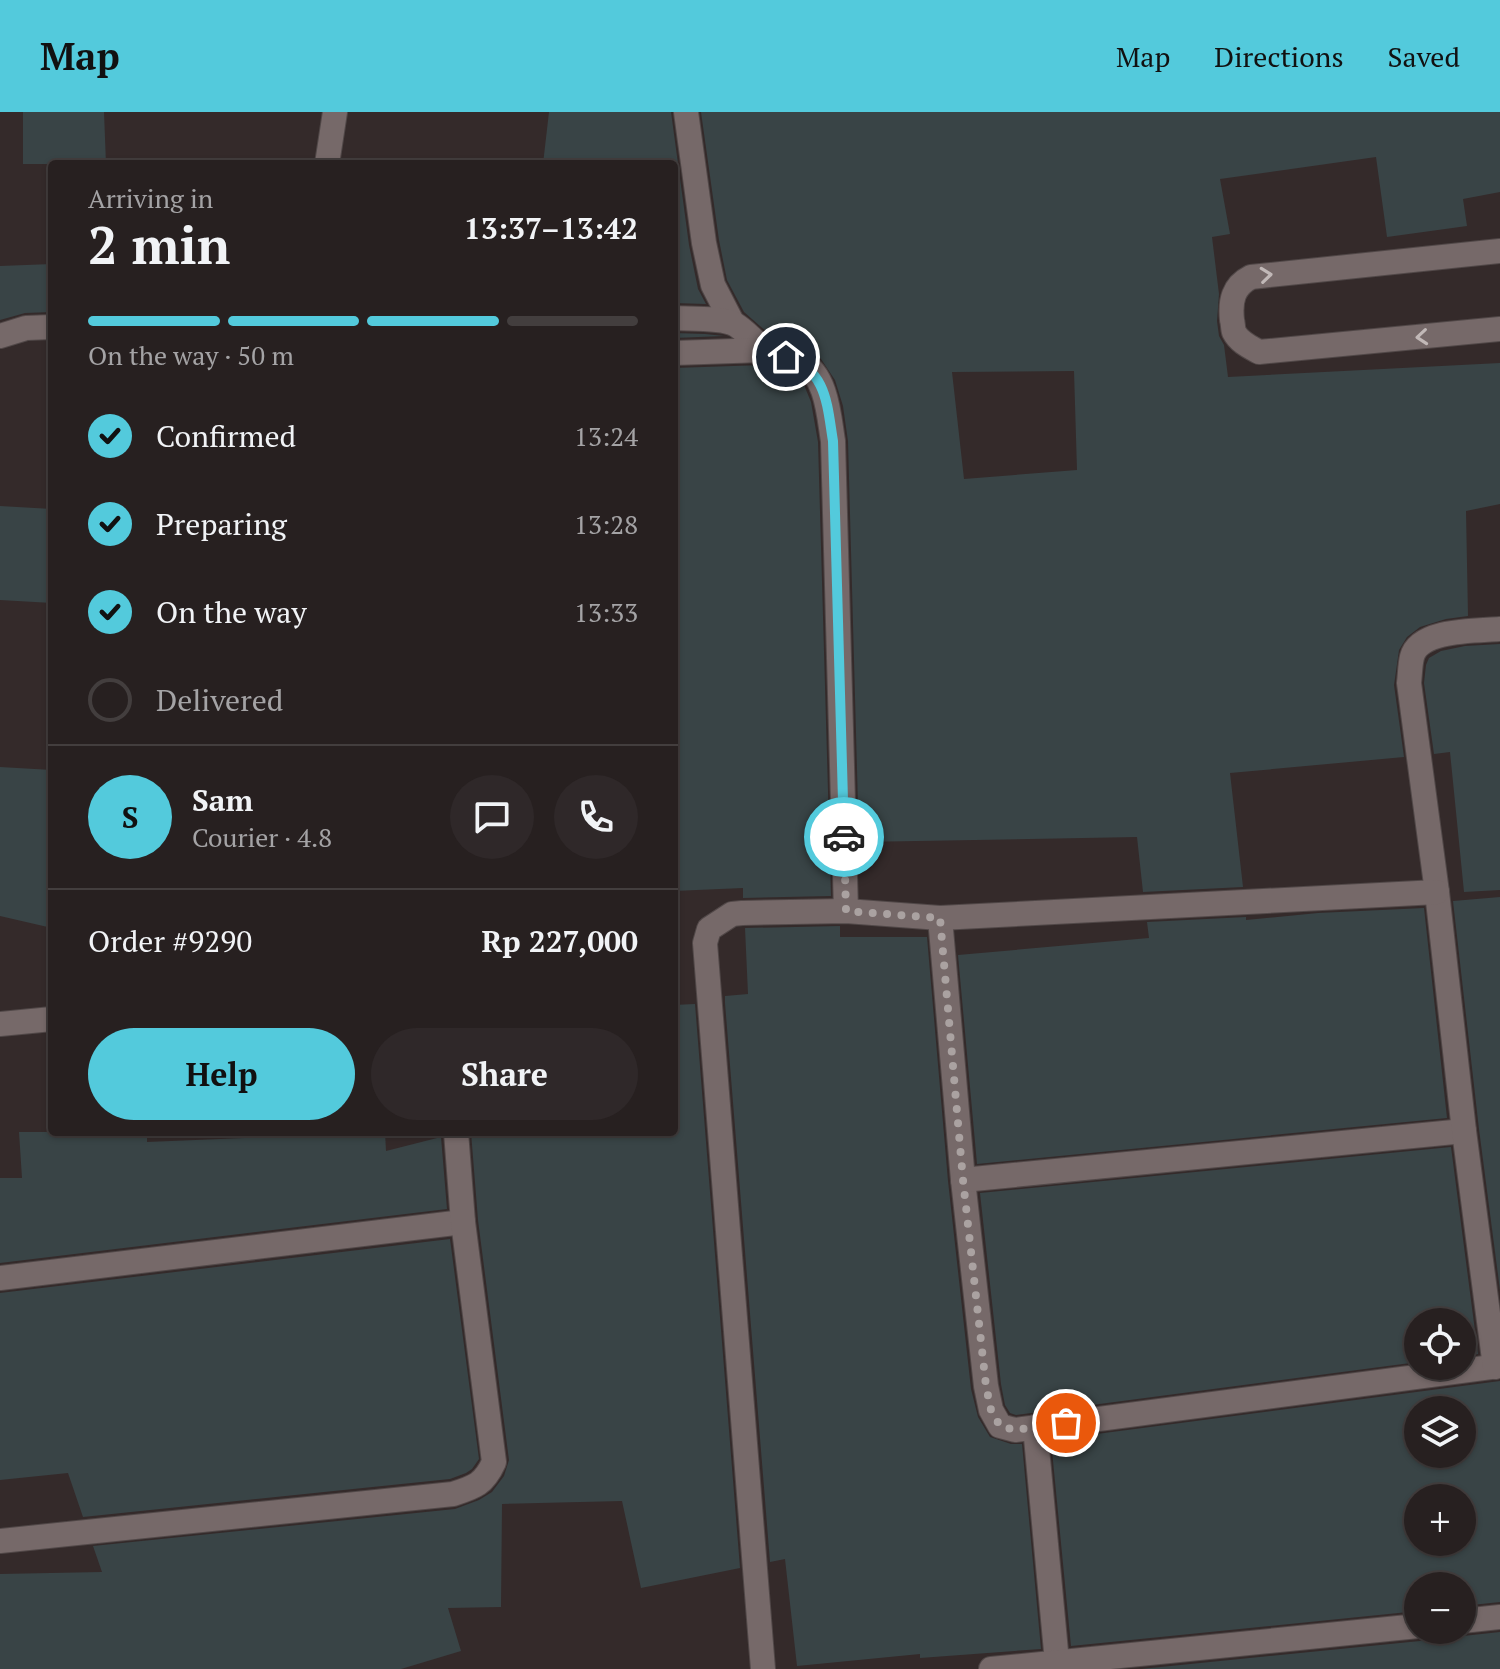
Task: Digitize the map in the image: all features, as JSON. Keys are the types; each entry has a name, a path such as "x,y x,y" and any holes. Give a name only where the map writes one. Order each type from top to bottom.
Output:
{"street":[{"path":"328,160 335,112"},
{"path":"686,112 713,285 732,322 765,350"},
{"path":"1500,251 1251,277 1236,289 1231,302 1234,331 1247,346 1259,352 1500,329"},
{"path":"678,318 732,322"},
{"path":"0,336 26,328 48,327"},
{"path":"678,353 765,350 801,362 811,369 820,384 831,430 846,911"},
{"path":"940,918 963,1180 986,1386 991,1410 1000,1426 1015,1430 1498,1366 1464,1131 1409,683 1412,654 1423,642 1434,636 1500,629"},
{"path":"763,1669 705,943 709,929 732,914 846,911 940,918 1437,892"},
{"path":"0,1024 48,1019"},
{"path":"963,1180 1464,1131"},
{"path":"0,1541 453,1494 472,1488 487,1477 494,1462 463,1222 456,1136"},
{"path":"0,1278 463,1222"},
{"path":"1035,1427 1057,1662"},
{"path":"1476,1620 1500,1617"},
{"path":"991,1669 1404,1627"}],"building":[{"path":"23,112 104,112 106,160 48,160 48,164 23,164"},
{"path":"549,112 671,112 677,160 543,160"},
{"path":"701,112 1500,112 1500,192 1463,199 1467,226 1387,237 1376,157 1220,179 1230,234 1212,237 1219,294 1217,321 1228,377 1500,363 1500,504 1466,511 1468,616 1420,627 1407,637 1399,650 1394,685 1404,757 1230,773 1243,887 1143,892 1137,837 859,842 848,441 843,406 835,380 821,359 807,348 776,338 744,312 727,280","holes":["1074,371 1077,470 964,479 952,372"]},
{"path":"678,164 689,245 698,289 706,304 678,303"},
{"path":"48,264 48,312 25,313 0,320 0,266"},
{"path":"678,333 705,334 724,336 678,338"},
{"path":"763,365 793,375 804,385 811,402 818,442 831,896 743,898 743,888 678,891 678,368"},
{"path":"0,506 48,509 48,603 0,600"},
{"path":"1500,644 1500,890 1464,892 1450,752 1434,754 1424,683 1426,665 1429,658 1441,651"},
{"path":"0,767 48,770 48,927 0,916"},
{"path":"1500,897 1500,1290 1453,901"},
{"path":"1424,908 1447,1118 977,1164 958,955 1149,938 1147,922 1246,917 1246,920"},
{"path":"840,926 840,937 927,937 948,1181 971,1389 978,1417 990,1437 1022,1444 1041,1649 920,1658 920,1654 797,1666 785,1559 770,1562 725,996 748,994 745,928"},
{"path":"695,1004 740,1568 641,1588 622,1501 502,1504 501,1607 448,1608 461,1651 401,1669 0,1669 0,1574 102,1572 93,1546 455,1509 492,1492 504,1476 509,1460 478,1220 471,1136 678,1136 678,1005"},
{"path":"19,1132 48,1132 48,1136 147,1136 147,1142 385,1136 386,1151 441,1137 447,1209 0,1263 0,1178 22,1178"},
{"path":"1451,1147 1472,1308 1404,1308 1404,1364 1016,1415 1010,1413 1005,1405 1001,1384 980,1193"},
{"path":"450,1239 479,1459 466,1473 450,1479 83,1517 68,1473 0,1480 0,1293"},
{"path":"1500,1381 1500,1602 1476,1605 1476,1572 1404,1572 1404,1612 1071,1646 1051,1440"},
{"path":"1500,1632 1500,1669 1141,1669 1404,1643 1476,1644 1476,1635"}],"way so far":[{"path":"844,837 846,911 940,918 963,1180 991,1410 1000,1426 1015,1430 1066,1423"}],"route":[{"path":"786,357 811,369 820,384 833,441 844,837"}]}
